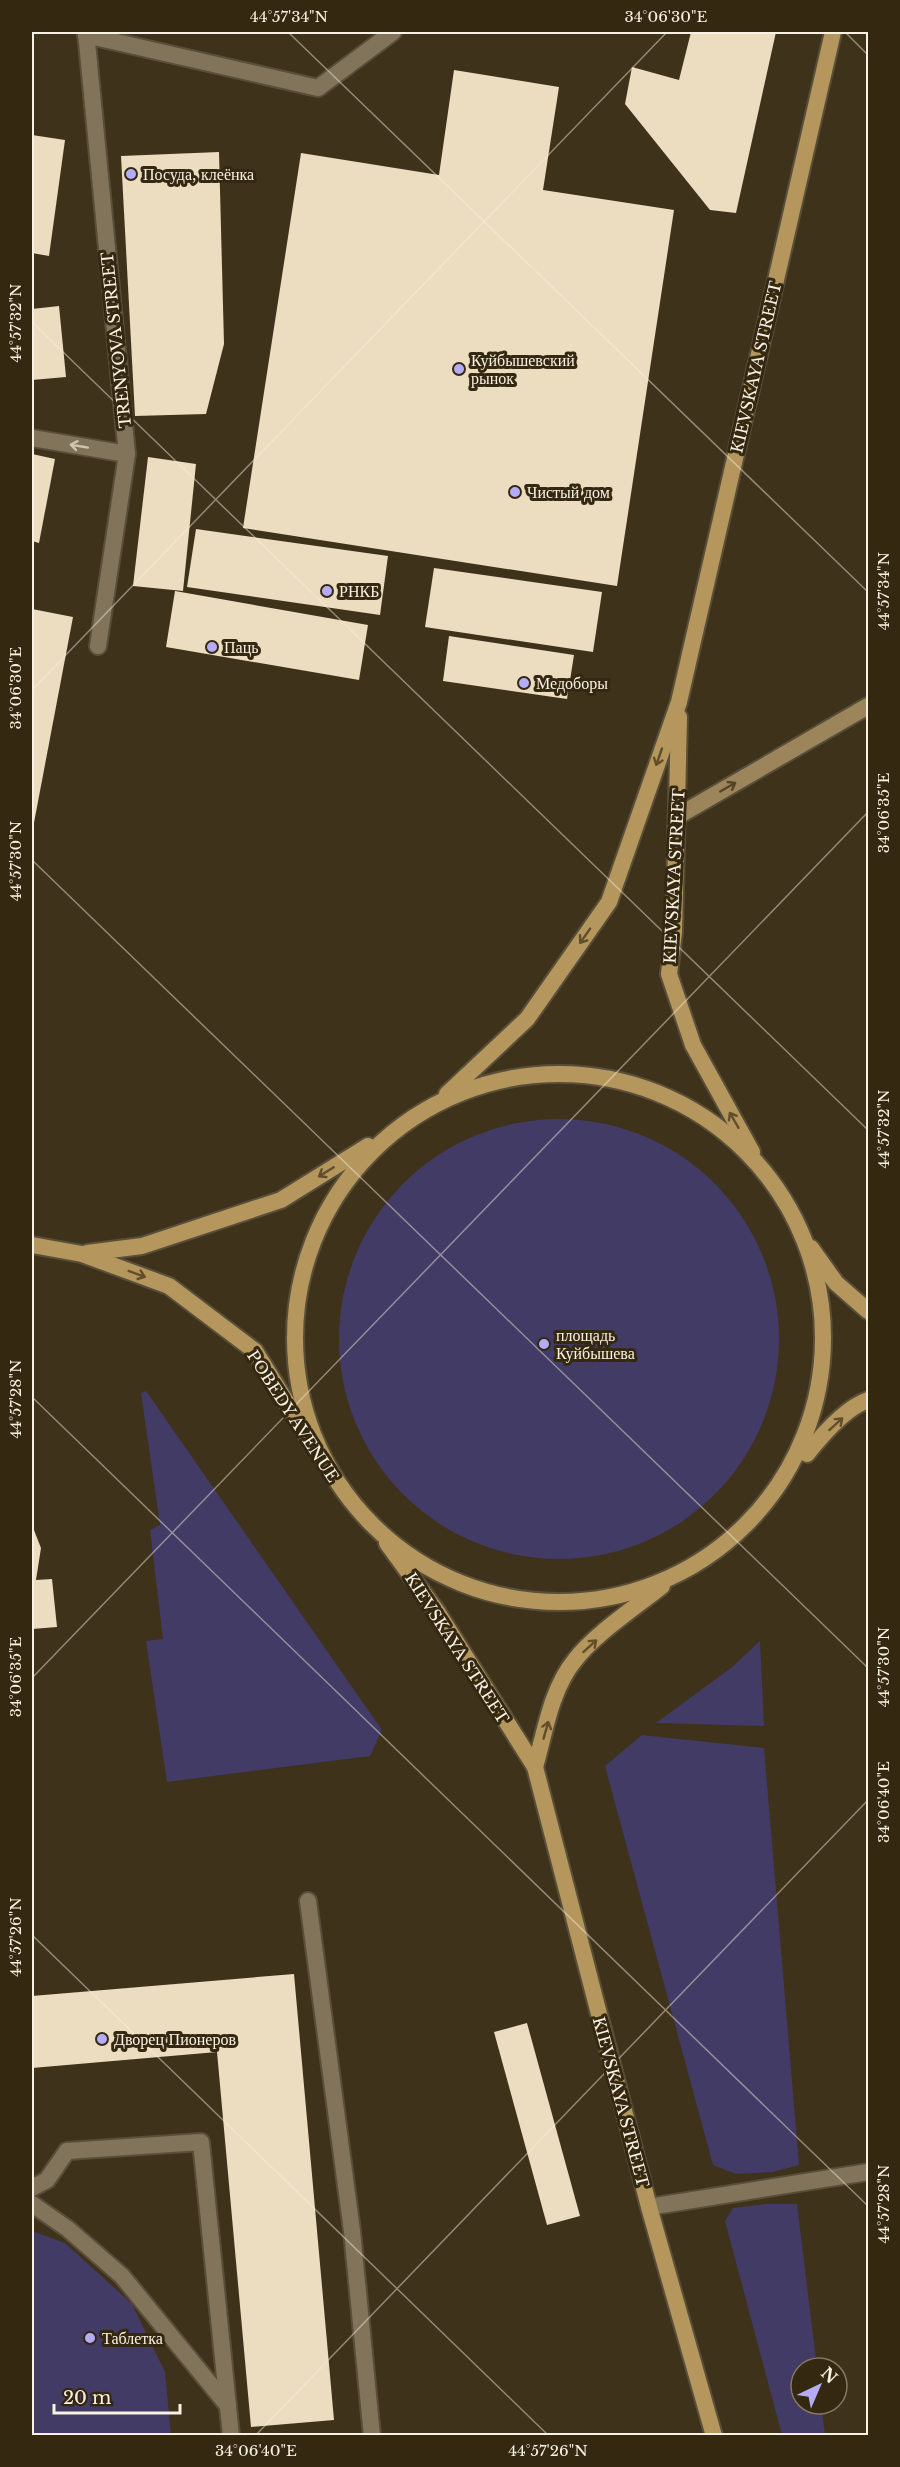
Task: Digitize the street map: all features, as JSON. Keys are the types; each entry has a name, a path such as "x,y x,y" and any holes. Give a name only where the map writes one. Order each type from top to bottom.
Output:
{"main road":[{"name":"KIEVSKAYA STREET","path":"438,1103 527,1019 609,902 679,702 832,32"},
{"name":"KIEVSKAYA STREET","path":"679,702 674,932 669,974 693,1045 763,1171"},
{"path":"678,816 868,706"},
{"path":"32,1245 82,1254 142,1246 280,1200 438,1103 478,1085 530,1075 597,1077 646,1087 682,1105 726,1134 763,1171 836,1283 868,1311"},
{"path":"412,1119 359,1163 325,1213 303,1270 294,1330 300,1391 319,1449 345,1496 378,1530 428,1566 484,1590 545,1601 605,1597 668,1582"},
{"path":"771,1500 812,1428 822,1389 820,1308 812,1267 798,1227"},
{"name":"POBEDY AVENUE","path":"82,1254 169,1286 255,1351 345,1496"},
{"path":"535,1767 556,1693 574,1660 619,1620 668,1582 742,1531 771,1500 821,1437 859,1403 868,1400"},
{"name":"KIEVSKAYA STREET","path":"378,1530 438,1613 535,1767 649,2207 714,2436"}],"street":[{"path":"86,33 318,88 393,32"},
{"name":"TRENYOVA STREET","path":"86,33 128,454 98,646"},
{"path":"32,438 128,454"},
{"path":"308,1901 352,2231 372,2436"},
{"path":"32,2188 47,2180 67,2151 201,2142 231,2436"},
{"path":"649,2207 868,2172"},
{"path":"32,2204 68,2229 122,2276 228,2406"}],"shaded area":[{"path":"559,1119 602,1124 643,1136 681,1156 714,1184 742,1217 762,1255 774,1296 779,1339 774,1382 762,1423 742,1461 714,1494 681,1522 643,1542 602,1554 559,1559 516,1554 475,1542 437,1522 404,1494 376,1461 356,1423 344,1382 339,1339 344,1296 356,1255 376,1217 404,1184 437,1156 475,1136 516,1124"},
{"path":"146,1391 382,1730 370,1756 167,1782 146,1641 163,1639 150,1530 160,1525 141,1393"},
{"path":"760,1641 764,1726 656,1723 731,1668"},
{"path":"642,1735 764,1748 799,2165 773,2172 736,2174 713,2165 605,1766"},
{"path":"766,2204 797,2204 816,2356 789,2356 789,2416 823,2416 825,2435 782,2435 725,2221 733,2208"},
{"name":"Таблетка","path":"32,2231 65,2243 132,2304 165,2372 171,2435 32,2435"}],"building":[{"path":"691,32 776,32 736,213 710,210 625,104 632,67 679,80"},
{"name":"Куйбышевский рынок","path":"454,70 559,87 543,190 674,210 617,586 243,528 301,153 439,175"},
{"path":"32,135 65,140 49,256 32,253"},
{"path":"219,152 224,344 206,414 135,416 121,156"},
{"path":"59,306 66,377 32,380 32,309"},
{"path":"32,454 55,459 39,543 32,541"},
{"path":"148,457 196,464 183,591 133,586"},
{"path":"196,529 388,556 380,615 187,587"},
{"path":"434,568 602,592 593,652 425,627"},
{"path":"175,591 368,625 359,680 166,647"},
{"path":"32,609 73,617 33,828 32,828"},
{"path":"449,636 574,655 567,699 443,681"},
{"path":"32,1525 41,1548 36,1580 52,1579 57,1627 32,1629"},
{"path":"294,1974 334,2420 251,2427 217,2052 32,2068 32,1996"},
{"path":"527,2023 580,2216 547,2225 494,2032"}],"place":[{"name":"Посуда, клеёнка","path":"131,174"},
{"name":"Куйбышевский рынок","path":"459,369"},
{"name":"Чистый дом","path":"515,492"},
{"name":"РНКБ","path":"327,591"},
{"name":"Паць","path":"212,647"},
{"name":"Медоборы","path":"524,683"},
{"name":"площадь Куйбышева","path":"544,1344"},
{"name":"Дворец Пионеров","path":"102,2039"},
{"name":"Таблетка","path":"90,2338"}]}
